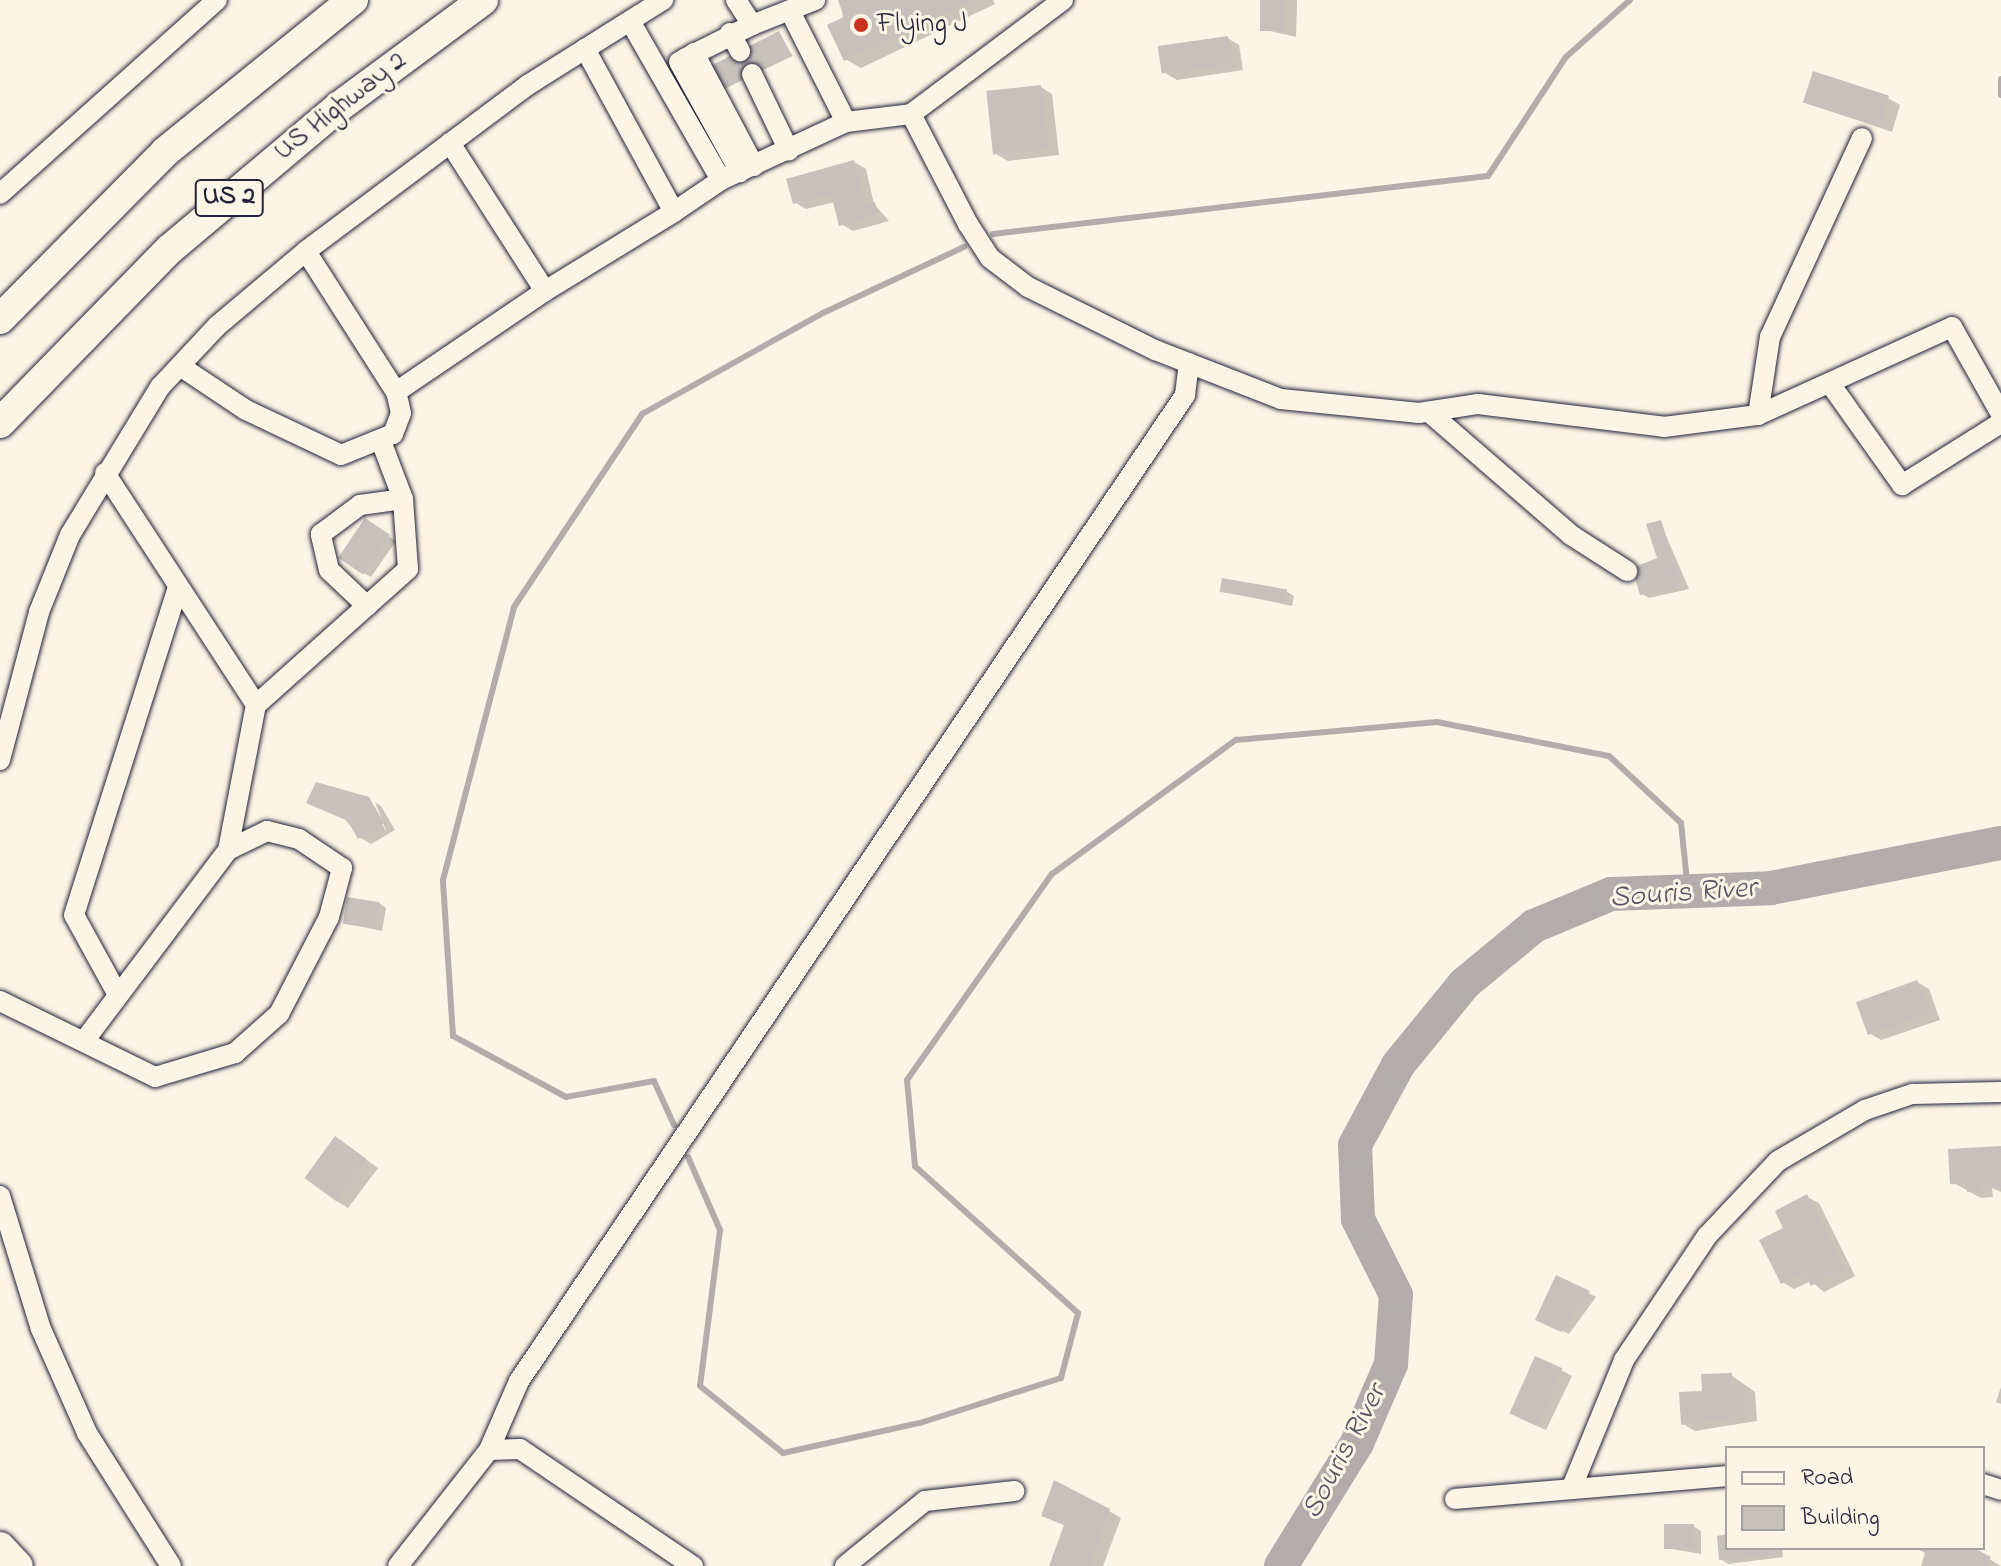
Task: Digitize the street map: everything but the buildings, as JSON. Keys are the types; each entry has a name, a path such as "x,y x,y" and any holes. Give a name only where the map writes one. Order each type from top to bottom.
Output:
{"highway":[{"name":"US 2","path":"0,319 165,152 353,0"},
{"name":"US Highway 2","path":"0,423 170,249 340,106 483,0"},
{"path":"0,331 56,259"},
{"path":"0,1547 18,1566"}],"street":[{"path":"0,194 217,0"},
{"path":"0,760 39,612 105,473 180,366 306,251 450,143 585,49 663,0"},
{"path":"736,0 752,25"},
{"path":"659,72 686,58 735,42 752,25 791,13 815,0"},
{"path":"396,392 545,291 739,173 846,122 911,114 1063,0"},
{"path":"791,13 846,122"},
{"path":"630,21 659,72 739,173"},
{"path":"585,49 674,212"},
{"path":"686,58 739,173"},
{"path":"752,74 789,151"},
{"path":"911,114 990,258 1028,287 1189,363 1281,399 1429,412 1478,404 1664,427 1758,415 1831,385 1952,327 2001,414"},
{"path":"1758,415 1770,337 1862,138"},
{"path":"450,143 545,291"},
{"path":"180,366 305,443 341,455 381,441 401,413 396,392 306,251"},
{"path":"398,1566 489,1450 519,1381 1185,395 1189,363"},
{"path":"1831,385 1902,485 2001,423"},
{"path":"1429,412 1571,535 1627,571"},
{"path":"84,1041 228,850 256,705 408,569 403,499 381,441"},
{"path":"105,473 177,590 256,705"},
{"path":"367,606 329,570 321,534 360,505 403,499"},
{"path":"118,995 74,915 177,590"},
{"path":"0,1001 155,1077 235,1053 279,1014 329,917 342,868 299,839 267,831 228,850"},
{"path":"1572,1487 1624,1360 1707,1236 1778,1161 1865,1110 1912,1094 2001,1092"},
{"path":"0,1196 41,1329 87,1433 171,1566"},
{"path":"489,1450 520,1449 693,1566"},
{"path":"1455,1499 1725,1476"},
{"path":"845,1566 925,1501 1014,1491"}],"waterway":[{"path":"993,234 1488,176 1566,57 1630,0"},
{"path":"2001,79 2001,95"},
{"path":"674,1125 654,1081 566,1097 453,1036 443,880 514,607 642,414 823,313 964,247"},
{"path":"688,1157 720,1230 700,1386 783,1453 920,1423 1061,1378 1078,1313 915,1166 907,1080 1052,874 1236,740 1437,722 1609,756 1681,823 1688,891"},
{"name":"Souris River","path":"1281,1566 1357,1443 1391,1364 1396,1295 1358,1219 1355,1145 1398,1065 1464,984 1534,926 1611,894 1771,888 2001,843"}],"place":[{"name":"Flying J","path":"861,25"}]}
